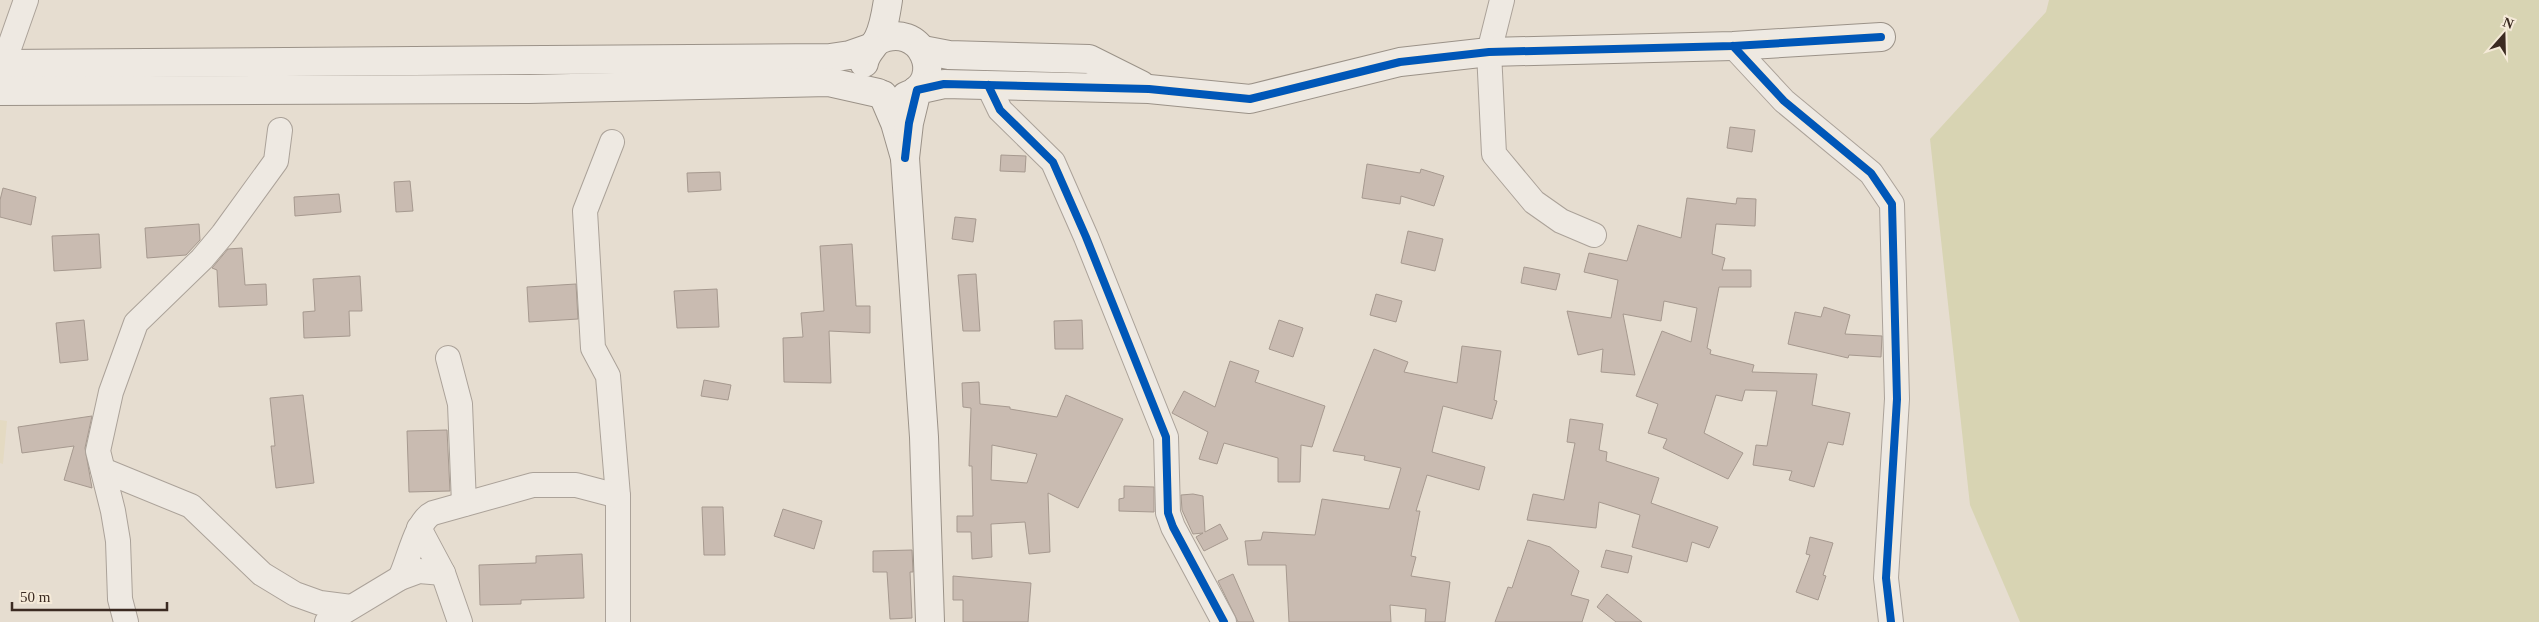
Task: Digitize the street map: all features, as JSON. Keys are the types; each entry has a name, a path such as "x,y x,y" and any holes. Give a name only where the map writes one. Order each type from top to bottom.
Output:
{"main road":[{"path":"888,0 885,19 864,67 866,77 881,94 895,123 905,158"},
{"path":"896,0 902,17 927,60 927,71 918,90 909,123 905,158 924,437 930,622"},
{"path":"1,67 830,58 850,55 897,35 920,46 949,56 1089,59 1149,89"},
{"path":"0,91 529,89 830,82 898,98 918,90 944,84 1149,89 1250,99 1400,62 1489,52 1733,46 1881,37"}],"street":[{"path":"1,67 26,0"},
{"path":"1502,0 1489,52 1494,154 1534,202 1561,221 1594,234"},
{"path":"1733,46 1784,101 1871,173 1892,204 1897,399 1886,578 1891,622"},
{"path":"988,85 1000,110 1053,162 1166,437 1168,513 1173,528 1224,622"},
{"path":"126,622 120,600 118,540 98,451 111,392 136,323 202,259 223,234 276,161 280,130"},
{"path":"612,142 585,211 593,348 608,376 618,496 618,622"},
{"path":"448,358 460,404 464,504"},
{"path":"103,470 191,506 262,574 295,594 320,603 351,607"},
{"path":"400,578 425,517 533,485 576,485 618,496"},
{"path":"419,528 443,573 460,622"},
{"path":"327,622 400,578 419,571 443,573"}],"shaded area":[{"path":"2049,0 2539,0 2539,622 2020,622 1970,505 1930,139 2046,12"},
{"path":"0,420 7,421 3,464 0,463"}],"building":[{"path":"1730,127 1755,130 1752,152 1727,148"},
{"path":"1001,155 1026,156 1025,172 1000,171"},
{"path":"1367,164 1420,173 1421,169 1444,176 1434,206 1401,196 1400,204 1362,198"},
{"path":"720,172 721,190 688,192 687,173"},
{"path":"410,181 413,211 396,212 394,182"},
{"path":"3,188 36,197 31,225 0,217 0,200"},
{"path":"339,194 341,212 295,216 294,197"},
{"path":"1687,198 1736,204 1737,198 1756,199 1755,226 1716,224 1712,254 1725,258 1722,270 1751,270 1751,287 1719,287 1707,348 1711,350 1710,354 1754,365 1752,372 1817,374 1812,405 1850,413 1843,445 1828,442 1814,487 1789,480 1792,471 1753,465 1756,445 1767,446 1777,391 1745,390 1742,401 1716,395 1704,433 1743,453 1728,479 1663,448 1667,439 1648,433 1658,404 1636,396 1662,331 1691,342 1697,308 1664,301 1661,321 1623,314 1635,375 1601,372 1603,349 1578,355 1567,311 1611,318 1618,280 1584,272 1589,253 1627,261 1638,225 1681,238"},
{"path":"955,217 976,219 973,242 952,239"},
{"path":"199,224 200,240 186,255 147,258 145,228"},
{"path":"1408,231 1443,239 1435,271 1401,263"},
{"path":"99,234 101,268 54,271 52,236"},
{"path":"852,244 856,306 870,306 870,333 829,331 831,383 784,382 783,338 803,337 801,313 824,311 820,246"},
{"path":"242,248 245,285 266,284 267,305 219,307 217,270 212,268 228,249"},
{"path":"1524,267 1560,274 1556,290 1521,283"},
{"path":"976,274 980,331 963,331 958,275"},
{"path":"360,276 362,311 349,311 350,336 304,338 303,312 315,311 313,279"},
{"path":"576,284 578,319 529,322 527,287"},
{"path":"717,289 719,327 677,328 674,291"},
{"path":"1376,294 1402,301 1396,322 1370,315"},
{"path":"1824,307 1850,315 1845,334 1882,336 1881,357 1849,355 1848,358 1788,344 1795,312 1821,317"},
{"path":"84,320 88,360 60,363 56,323"},
{"path":"1082,320 1083,349 1055,349 1054,321"},
{"path":"1279,320 1303,328 1293,357 1269,349"},
{"path":"1462,346 1501,351 1494,400 1497,401 1492,419 1443,406 1432,452 1485,467 1479,490 1427,475 1416,511 1420,511 1411,556 1416,557 1411,576 1450,582 1445,622 1425,622 1426,609 1390,605 1391,622 1289,622 1286,565 1248,565 1245,541 1261,540 1263,532 1315,535 1322,499 1389,509 1401,468 1364,460 1365,456 1333,451 1374,349 1408,362 1404,372 1457,383"},
{"path":"1230,361 1259,371 1255,382 1325,406 1312,447 1301,445 1300,482 1278,482 1278,458 1224,443 1217,464 1199,459 1208,432 1172,413 1184,391 1215,407"},
{"path":"704,380 731,385 728,400 701,396"},
{"path":"979,382 980,404 1010,407 1010,409 1057,417 1066,395 1123,419 1078,508 1048,493 1050,552 1029,554 1025,522 991,524 992,557 972,559 971,532 957,532 957,516 973,516 972,466 969,466 971,408 963,407 962,383","holes":["992,445 1037,454 1027,483 991,480"]},
{"path":"303,395 314,483 276,488 271,446 275,446 270,398"},
{"path":"92,416 85,448 92,488 64,480 74,446 22,453 18,427"},
{"path":"1570,419 1603,424 1599,450 1607,452 1606,461 1659,478 1651,503 1718,527 1709,548 1692,542 1687,562 1632,547 1640,515 1599,502 1596,528 1527,520 1533,494 1564,500 1575,443 1567,442"},
{"path":"447,430 450,491 409,492 407,431"},
{"path":"1124,486 1154,487 1154,512 1119,511 1119,499 1124,498"},
{"path":"1193,494 1203,496 1205,532 1220,524 1228,539 1204,551 1196,537 1203,533 1193,534 1182,510 1181,495"},
{"path":"702,507 723,507 725,555 704,555"},
{"path":"783,509 822,521 814,549 774,536"},
{"path":"1810,537 1833,543 1823,575 1826,576 1818,600 1796,592 1810,555 1806,554"},
{"path":"1528,540 1550,547 1579,571 1571,595 1589,600 1582,622 1495,622 1508,587 1512,588"},
{"path":"912,550 913,572 910,572 912,618 890,619 887,572 873,572 873,551"},
{"path":"1606,550 1632,556 1628,573 1601,567"},
{"path":"582,554 584,598 521,600 521,604 480,605 479,565 536,563 536,556"},
{"path":"1233,574 1254,622 1238,622 1218,581"},
{"path":"953,576 1031,583 1028,622 963,622 963,600 953,600"},
{"path":"1607,594 1642,622 1616,622 1597,607"}],"cycle path":[{"path":"905,158 909,123 917,90 944,84 1149,89 1250,99 1400,62 1489,52 1733,46 1881,37"},
{"path":"1733,46 1784,101 1871,173 1892,204 1897,399 1886,578 1891,622"},
{"path":"988,85 1000,110 1053,162 1086,237 1166,437 1168,513 1173,527 1224,622"}]}
